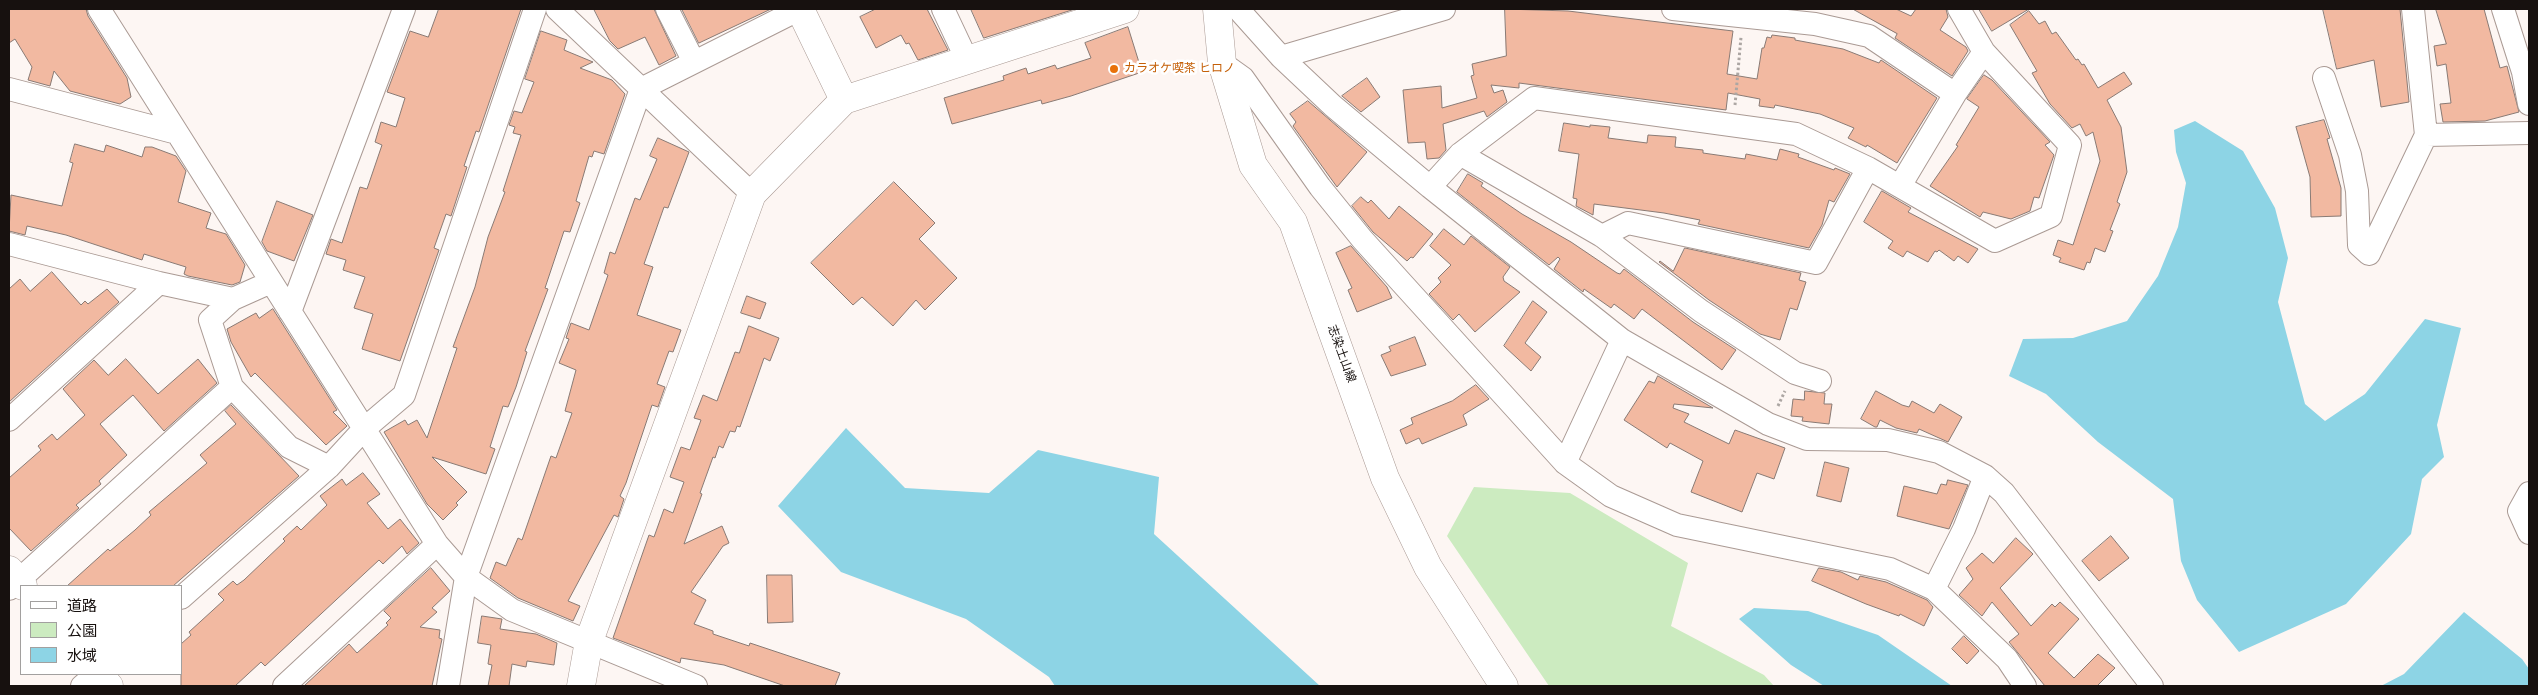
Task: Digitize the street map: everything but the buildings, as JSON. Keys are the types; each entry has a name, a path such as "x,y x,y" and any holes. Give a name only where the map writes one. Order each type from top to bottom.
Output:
{"street":[{"path":"99,9 437,544 466,577 512,610 696,686"},
{"path":"182,597 329,467 364,430 404,395 535,9"},
{"path":"557,9 752,194"},
{"path":"667,9 694,62"},
{"path":"448,686 466,577 641,89 800,9 844,100"},
{"path":"943,9 967,60"},
{"path":"581,686 589,641 752,194 844,100 967,60 1094,13 1125,9"},
{"name":"志染土山線","path":"1217,9 1222,63 1253,165 1293,222 1385,478 1428,567 1504,686"},
{"path":"1238,9 1281,57 1333,106 1430,187 1622,340 1768,424 1807,439 1888,440 1939,452 1985,476 2004,493 2152,686"},
{"path":"1281,57 1444,9"},
{"path":"1673,9 1815,24 1869,36 1955,94"},
{"path":"1430,187 1460,154 1534,98 1796,134 1868,168 1995,241 2051,216 2070,145 1984,52 1959,9"},
{"path":"2324,78 2350,155 2357,190 2359,245 2369,254 2426,135 2413,9"},
{"path":"2503,9 2526,71 2529,104"},
{"path":"290,312 398,14"},
{"path":"1900,186 1955,94 1984,52"},
{"path":"1222,63 1243,78 1320,187 1362,239 1565,463 1611,496 1677,525 1890,569 1934,590 2007,659 2025,686"},
{"path":"9,89 177,133"},
{"path":"2426,135 2529,133"},
{"path":"1460,154 1602,236 1701,311 1795,373 1820,380"},
{"path":"1602,236 1628,223 1816,263 1868,168"},
{"path":"12,249 233,299"},
{"path":"271,282 233,299 210,320 232,387 289,447 329,467"},
{"path":"9,420 159,283"},
{"path":"1565,463 1622,340"},
{"path":"15,581 232,387"},
{"path":"1934,590 1964,529 1985,476"},
{"path":"2529,493 2518,512 2529,533"},
{"path":"285,686 437,544"},
{"path":"82,686 96,675"},
{"path":"98,675 109,686"}],"path":[{"path":"1734,126 1743,16"},
{"path":"1768,424 1795,373"}],"green space":[{"path":"1474,487 1570,493 1688,563 1671,626 1764,675 1774,686 1549,686 1447,536"}],"water":[{"path":"2195,121 2243,151 2275,208 2288,258 2278,302 2305,404 2325,421 2365,394 2425,319 2461,328 2437,425 2444,457 2422,479 2411,534 2346,604 2239,652 2197,600 2181,561 2173,499 2098,442 2046,394 2009,376 2023,339 2073,338 2127,321 2158,276 2178,227 2186,183 2176,152 2174,130"},
{"path":"846,428 905,488 989,493 1038,450 1159,477 1154,534 1320,686 1055,686 1049,677 966,619 841,572 778,506"},
{"path":"1754,608 1808,611 1878,635 1952,686 1824,686 1791,665 1739,619"},
{"path":"2464,612 2522,659 2529,669 2529,686 2381,686 2404,674"}],"place":[{"name":"カラオケ喫茶 ヒロノ","path":"1114,69"}]}
